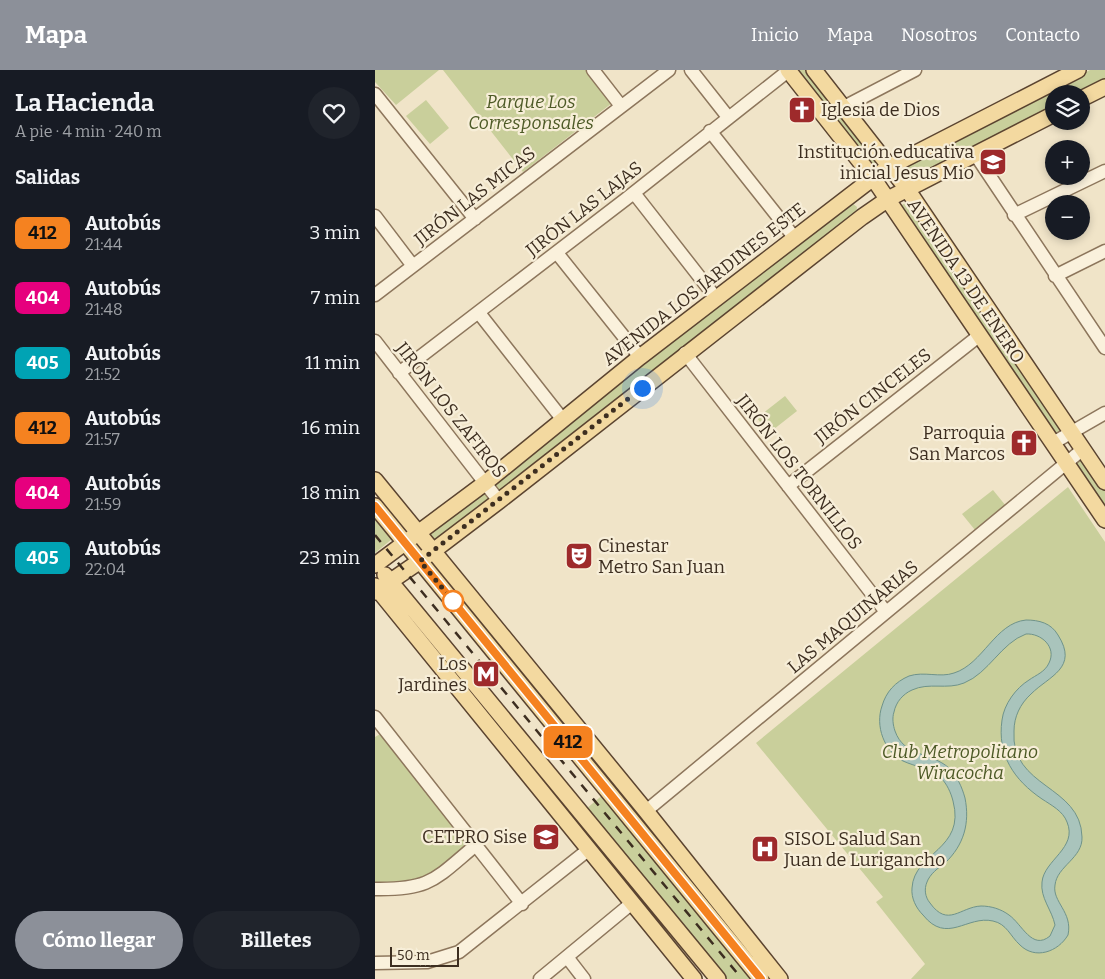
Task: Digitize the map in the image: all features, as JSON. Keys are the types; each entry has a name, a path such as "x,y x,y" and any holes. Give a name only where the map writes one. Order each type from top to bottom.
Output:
{"main road":[{"name":"AVENIDA 13 DE ENERO","path":"788,70 888,199 1105,520"},
{"name":"AVENIDA 13 DE ENERO","path":"814,70 907,189 1105,482"},
{"name":"AVENIDA LOS JARDINES ESTE","path":"376,564 485,483 640,357 873,178 889,167 1078,70"},
{"path":"1090,94 1105,87"},
{"path":"694,979 376,589 426,557 685,353 862,217 888,199 1045,119"},
{"path":"846,199 860,201 863,207 862,217"},
{"path":"375,480 412,539 761,979"},
{"path":"375,506 412,539"},
{"path":"426,557 647,811 780,979"},
{"path":"376,564 717,979"}],"street":[{"path":"593,70 621,106"},
{"name":"JIRÓN LAS MICAS","path":"375,295 669,70"},
{"path":"691,70 728,117"},
{"name":"JIRÓN LAS LAJAS","path":"399,373 557,253 788,70"},
{"path":"844,107 912,71"},
{"path":"375,94 475,219"},
{"path":"710,131 795,237"},
{"path":"975,154 1055,276 1101,333 1105,348"},
{"path":"1014,214 1105,171"},
{"path":"634,193 716,298"},
{"path":"375,216 413,266"},
{"path":"1055,276 1105,251"},
{"path":"557,253 640,357"},
{"path":"479,313 563,420"},
{"name":"JIRÓN CINCELES","path":"788,486 980,335"},
{"name":"JIRÓN LOS ZAFIROS","path":"375,341 499,501"},
{"name":"JIRÓN LOS TORNILLOS","path":"685,353 886,612"},
{"path":"1053,443 1105,413"},
{"name":"LAS MAQUINARIAS","path":"647,811 1082,450"},
{"path":"375,717 522,904"},
{"path":"375,889 403,889 421,886 435,879 475,845"},
{"path":"375,963 427,962 459,952 588,850"},
{"path":"540,979 632,903"},
{"path":"567,957 584,979"}],"green space":[{"name":"Parque Los Corresponsales","path":"375,70 439,70 396,105 375,82"},
{"name":"Parque Los Corresponsales","path":"443,70 586,70 612,103 523,172"},
{"path":"793,70 807,70 881,162 876,169"},
{"path":"1090,70 1105,70 1105,79 1090,87 1090,85 1061,85"},
{"path":"1045,93 1045,111 910,181 899,171 901,167"},
{"path":"426,100 449,128 430,144 406,116"},
{"path":"909,201 1063,430 1056,436 900,206"},
{"path":"852,203 857,207 856,213 498,491 494,485 495,481"},
{"path":"785,396 797,411 769,433 757,418"},
{"path":"1079,456 1105,489 1105,515 1072,461"},
{"name":"Club Metropolitano Wiracocha","path":"1068,487 1105,542 1105,979 911,979 925,964 876,902 883,897 756,743"},
{"path":"993,490 1006,506 975,530 962,514"},
{"path":"480,493 488,496 488,500 435,542 428,533"},
{"path":"375,518 392,539 375,553"},
{"path":"551,704 777,979 767,979 547,708"},
{"path":"382,733 470,845 436,873 408,884 375,884 375,737"},
{"path":"605,793 755,979 724,979 586,809"}],"water":[{"path":"1026,620 1044,623 1055,631 1064,646 1065,656 1059,670 1024,702 1018,711 1014,731 1016,750 1023,764 1033,776 1070,807 1079,820 1082,837 1078,851 1060,872 1055,885 1056,897 1068,920 1068,935 1064,941 1052,950 1039,953 1026,950 1002,925 993,921 984,920 957,927 940,928 932,924 918,909 912,892 915,876 921,866 946,841 952,830 955,817 953,801 949,789 941,778 928,770 896,757 886,744 880,722 880,714 886,696 899,681 915,675 954,673 964,668 1006,628","holes":["1026,634 1032,634 1046,642 1051,652 1051,657 1045,669 1024,683 1011,697 1003,714 1001,733 1005,755 1016,775 1032,792 1060,811 1067,822 1069,831 1064,847 1048,867 1042,882 1044,899 1055,925 1050,936 1044,940 1033,938 1014,919 992,907 974,907 949,915 936,910 928,901 925,890 928,879 952,856 964,833 967,816 965,798 959,782 949,768 905,746 899,739 893,724 895,708 903,696 909,692 918,688 951,686 964,683 981,672 1017,638"]}],"railway":[{"path":"375,535 742,979"}],"bus line":[{"name":"412","path":"375,506 761,979"}],"place":[{"name":"Iglesia de Dios","path":"802,110"},
{"name":"Institución educativa inicial Jesus Mio","path":"993,162"},
{"name":"Parroquia San Marcos","path":"1024,443"},
{"name":"Cinestar Metro San Juan","path":"579,556"},
{"name":"Los Jardines","path":"486,674"},
{"name":"CETPRO Sise","path":"546,837"},
{"name":"SISOL Salud San Juan de Lurigancho","path":"765,849"}],"route":[{"path":"453,601 420,561 642,388"}]}
